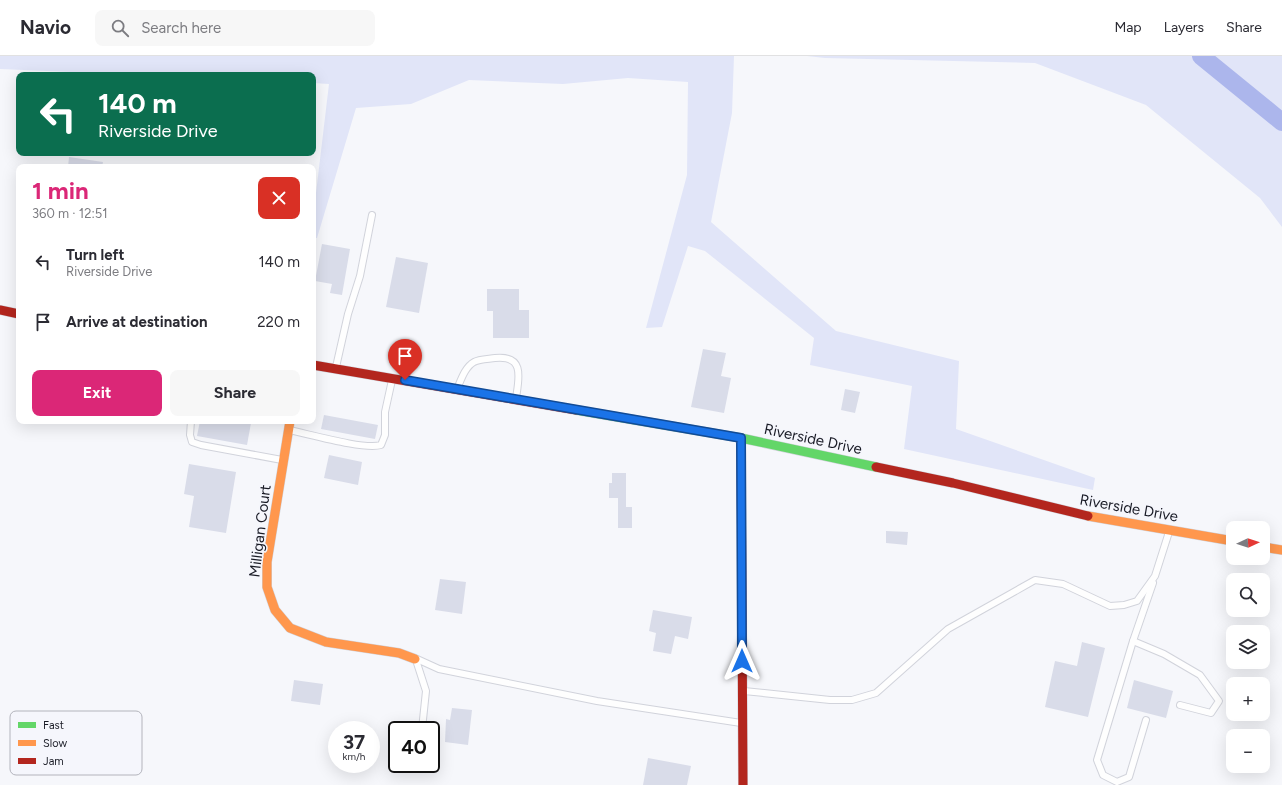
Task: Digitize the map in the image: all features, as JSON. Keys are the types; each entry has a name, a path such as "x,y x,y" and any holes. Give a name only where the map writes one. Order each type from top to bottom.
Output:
{"main road":[{"path":"0,310 16,313"},
{"name":"Riverside Drive","path":"316,366 741,438 953,483 1089,516 1226,540"},
{"name":"Milligan Court","path":"290,426 267,562 267,587 275,610 290,628 326,642 399,652 415,659"},
{"path":"741,438 743,785"},
{"path":"1270,547 1282,550"}],"lane":[{"path":"336,369 348,314 360,276 372,215"},
{"path":"457,389 466,371 474,362 494,358 509,359 518,366 520,374 516,399"},
{"path":"290,426 363,445 375,447 381,445 385,435 385,412 392,378"},
{"path":"191,424 190,435 192,442 201,445 284,460"},
{"path":"1146,720 1129,777 1117,782 1103,775 1097,760 1133,641 1170,530"},
{"path":"742,691 830,700 852,700 876,692 948,629 1035,580 1063,584 1110,606 1124,606 1137,601 1155,576"},
{"path":"1133,641 1164,654 1200,675 1220,701 1211,712 1180,705"},
{"path":"415,659 439,669 597,701 742,723"},
{"path":"415,659 426,692 423,721"}],"shaded area":[{"path":"0,56 734,56 732,113 711,222 836,331 959,361 956,429 1095,478 1093,490 904,449 912,386 810,365 814,338 705,251 688,246 662,327 646,328 687,175 688,82 628,78 563,84 469,80 411,104 356,108 316,238 316,193 329,84 316,83 316,72 70,72 0,69"},
{"path":"807,56 1282,56 1282,227 1260,198 1146,105 1035,63 825,58"}],"building":[{"path":"69,157 103,162 103,164 68,164"},
{"path":"322,244 350,249 342,295 330,293 332,284 316,281"},
{"path":"396,257 428,263 419,313 386,307"},
{"path":"487,289 519,289 519,310 529,310 529,338 493,338 493,311 487,311"},
{"path":"703,349 726,353 721,376 731,378 724,413 691,407"},
{"path":"845,389 860,392 855,413 841,410"},
{"path":"324,415 378,425 375,439 321,429"},
{"path":"199,424 251,424 247,445 197,436"},
{"path":"329,455 362,462 358,485 324,478"},
{"path":"189,464 236,472 226,533 189,527 194,496 184,494"},
{"path":"612,473 626,473 626,507 632,507 632,528 618,528 618,498 609,498 609,483 612,483"},
{"path":"886,531 908,532 907,545 886,543"},
{"path":"440,579 466,582 462,614 435,610"},
{"path":"653,610 692,617 688,639 675,636 671,654 653,651 656,633 649,631"},
{"path":"1082,642 1105,648 1088,717 1045,707 1055,661 1077,666"},
{"path":"294,680 323,684 320,705 291,701"},
{"path":"1134,680 1173,691 1166,718 1127,708"},
{"path":"452,708 472,710 468,745 445,742 446,719 450,720"},
{"path":"648,758 691,766 687,785 643,785"}],"waterway":[{"path":"1201,56 1282,122"}],"traffic: fast":[{"path":"576,410 741,438 876,467"}],"traffic: slow":[{"path":"290,424 267,562 267,587 275,610 290,628 326,642 399,653 415,659"},
{"path":"1088,516 1226,540"},
{"path":"1270,548 1282,550"}],"traffic: jam":[{"path":"0,310 16,313"},
{"path":"316,366 576,410"},
{"path":"741,438 743,785"},
{"path":"876,467 953,483 1088,516"}],"route":[{"path":"405,380 741,438 742,661"}]}
